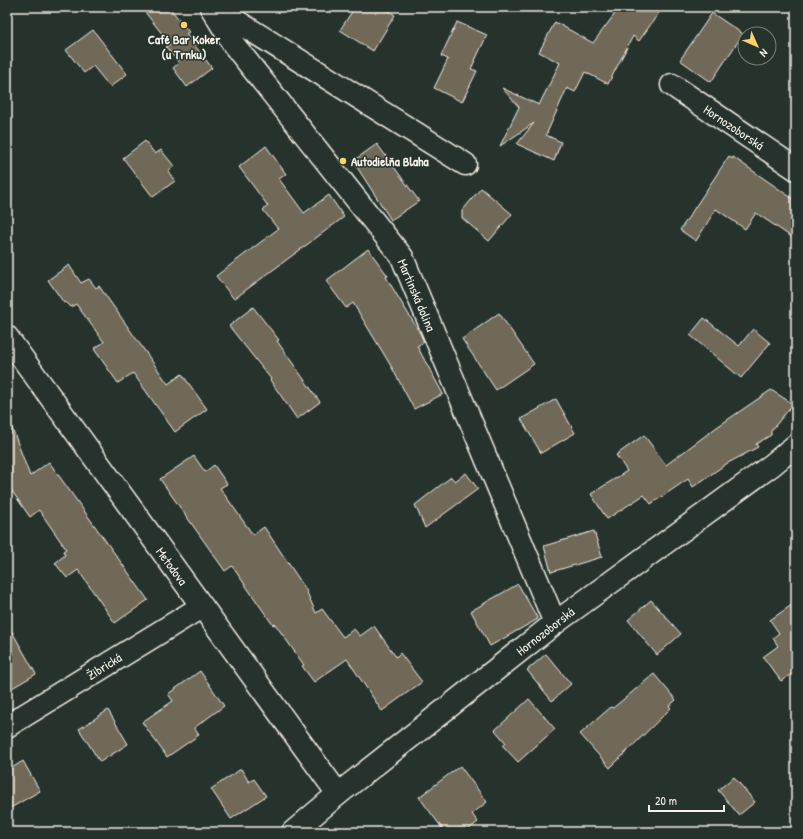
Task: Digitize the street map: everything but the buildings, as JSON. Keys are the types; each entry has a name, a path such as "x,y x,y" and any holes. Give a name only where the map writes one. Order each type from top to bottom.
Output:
{"street":[{"name":"Martinská dolina","path":"213,7 465,164"},
{"name":"Martinská dolina","path":"213,7 234,45 402,257 555,623"},
{"name":"Hornozoborská","path":"672,85 796,169"},
{"name":"Metodova","path":"7,337 201,607 338,794"},
{"name":"Hornozoborská","path":"300,830 338,794 555,623 772,465 796,445"},
{"name":"Žibrická","path":"7,726 201,607"}],"place":[{"name":"Café Bar Koker (u Trnku)","path":"184,25"},
{"name":"Autodielňa Blaha","path":"343,161"}]}
